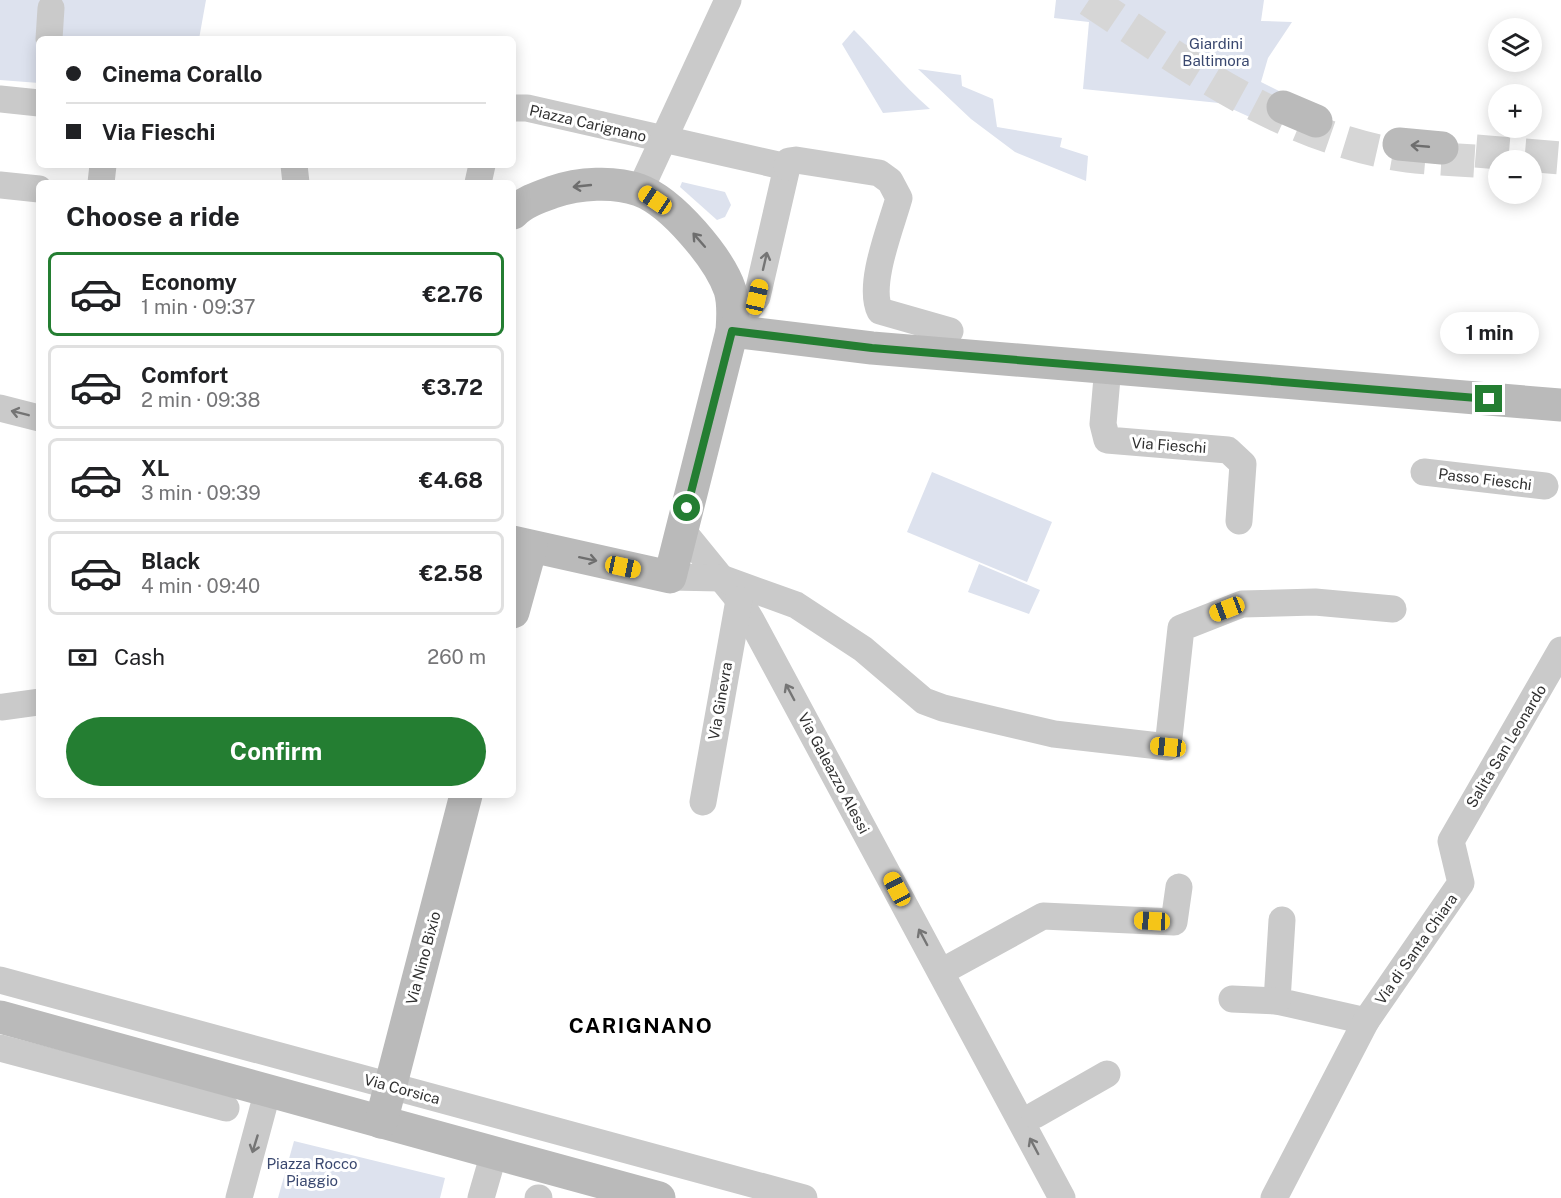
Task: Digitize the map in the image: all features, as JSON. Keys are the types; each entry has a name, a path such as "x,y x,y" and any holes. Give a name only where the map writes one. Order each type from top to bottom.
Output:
{"street":[{"path":"663,140 728,0"},
{"path":"49,36 51,8"},
{"path":"0,99 36,103"},
{"path":"1283,107 1316,121"},
{"name":"Piazza Carignano","path":"516,108 527,108 627,129 663,140 787,167"},
{"name":"Piazza Carignano","path":"640,190 663,140"},
{"path":"1399,144 1442,148"},
{"path":"732,331 757,297 787,167 789,161 796,160 879,173 890,181 899,198 876,283 875,300 880,311 950,331"},
{"path":"516,211 535,198 584,184 640,190 670,210 716,260 730,292 732,331 670,577"},
{"path":"0,185 36,189"},
{"path":"732,331 872,348 1561,405"},
{"name":"Via Fieschi","path":"1108,366 1103,424 1107,440 1228,450 1243,464 1239,521"},
{"path":"0,408 36,417"},
{"name":"Passo Fieschi","path":"1424,472 1545,486"},
{"name":"Via Galeazzo Alessi","path":"682,530 739,600 1062,1198"},
{"path":"516,590 522,545 670,577 721,578 796,605 820,618 863,649 924,701 944,708 1054,734 1168,747 1181,628 1242,604 1315,603 1393,609"},
{"name":"Via Ginevra","path":"703,802 739,600"},
{"name":"Salita San Leonardo","path":"1451,841 1561,650"},
{"path":"3,707 36,702"},
{"name":"Via Nino Bixio","path":"381,1122 465,798"},
{"name":"Via di Santa Chiara","path":"1274,1198 1366,1020 1461,884 1451,841"},
{"path":"941,972 1043,916 1174,922 1179,887"},
{"path":"1277,1001 1282,920"},
{"name":"Via Corsica","path":"0,980 804,1198"},
{"name":"Via di Santa Chiara","path":"1232,999 1277,1001 1366,1020"},
{"path":"0,1017 659,1198"},
{"path":"0,1048 226,1108"},
{"path":"1035,1115 1107,1074"},
{"path":"239,1198 268,1090"},
{"path":"481,1198 494,1154"}],"green space":[{"path":"0,0 206,0 200,36 36,36 36,83 0,80"},
{"name":"Giardini Baltimora","path":"1056,0 1264,0 1261,21 1292,22 1268,58 1261,82 1287,95 1276,129 1219,103 1083,89 1089,22 1054,18"},
{"path":"854,30 930,109 883,113 842,44"},
{"path":"918,69 961,75 962,86 993,99 997,127 1062,138 1060,147 1088,156 1086,181 1015,152 971,119"},
{"path":"682,182 725,192 731,205 725,217 717,220 680,187"},
{"path":"932,472 1052,522 1027,582 907,532"},
{"path":"979,564 1040,590 1029,614 968,592"},
{"name":"Piazza Rocco Piaggio","path":"294,1141 445,1178 440,1198 278,1198"}],"tunnel":[{"path":"1089,0 1230,91 1304,127 1343,141 1398,155 1488,162"},
{"path":"1476,151 1561,158"}],"district":[{"name":"CARIGNANO","path":"641,1025"}],"route":[{"path":"687,508 732,331 872,348 955,353 1489,399"}]}
